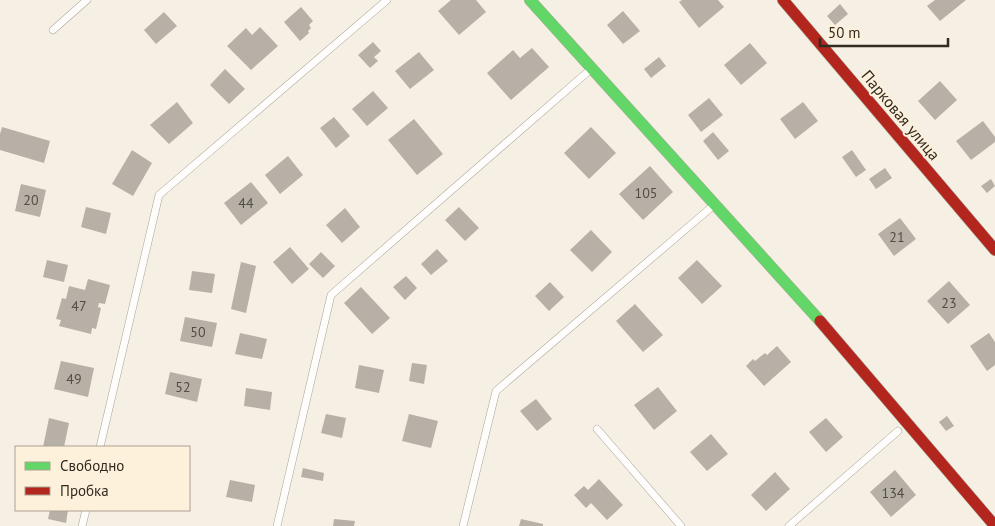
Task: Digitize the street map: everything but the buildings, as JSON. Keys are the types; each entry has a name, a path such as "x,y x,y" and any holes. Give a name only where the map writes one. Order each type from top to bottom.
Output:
{"street":[{"path":"530,0 920,434 995,526"},
{"name":"Парковая улица","path":"783,0 995,250"}],"lane":[{"path":"53,30 87,0"},
{"path":"100,446 159,194 387,0"},
{"path":"277,526 331,295 592,69"},
{"path":"463,526 496,391 714,204"},
{"path":"597,429 681,526"},
{"path":"789,526 898,431"},
{"path":"82,526 86,511"}],"traffic: fast":[{"path":"530,0 820,321"}],"traffic: jam":[{"path":"783,0 995,250"},
{"path":"820,321 995,526"}]}
